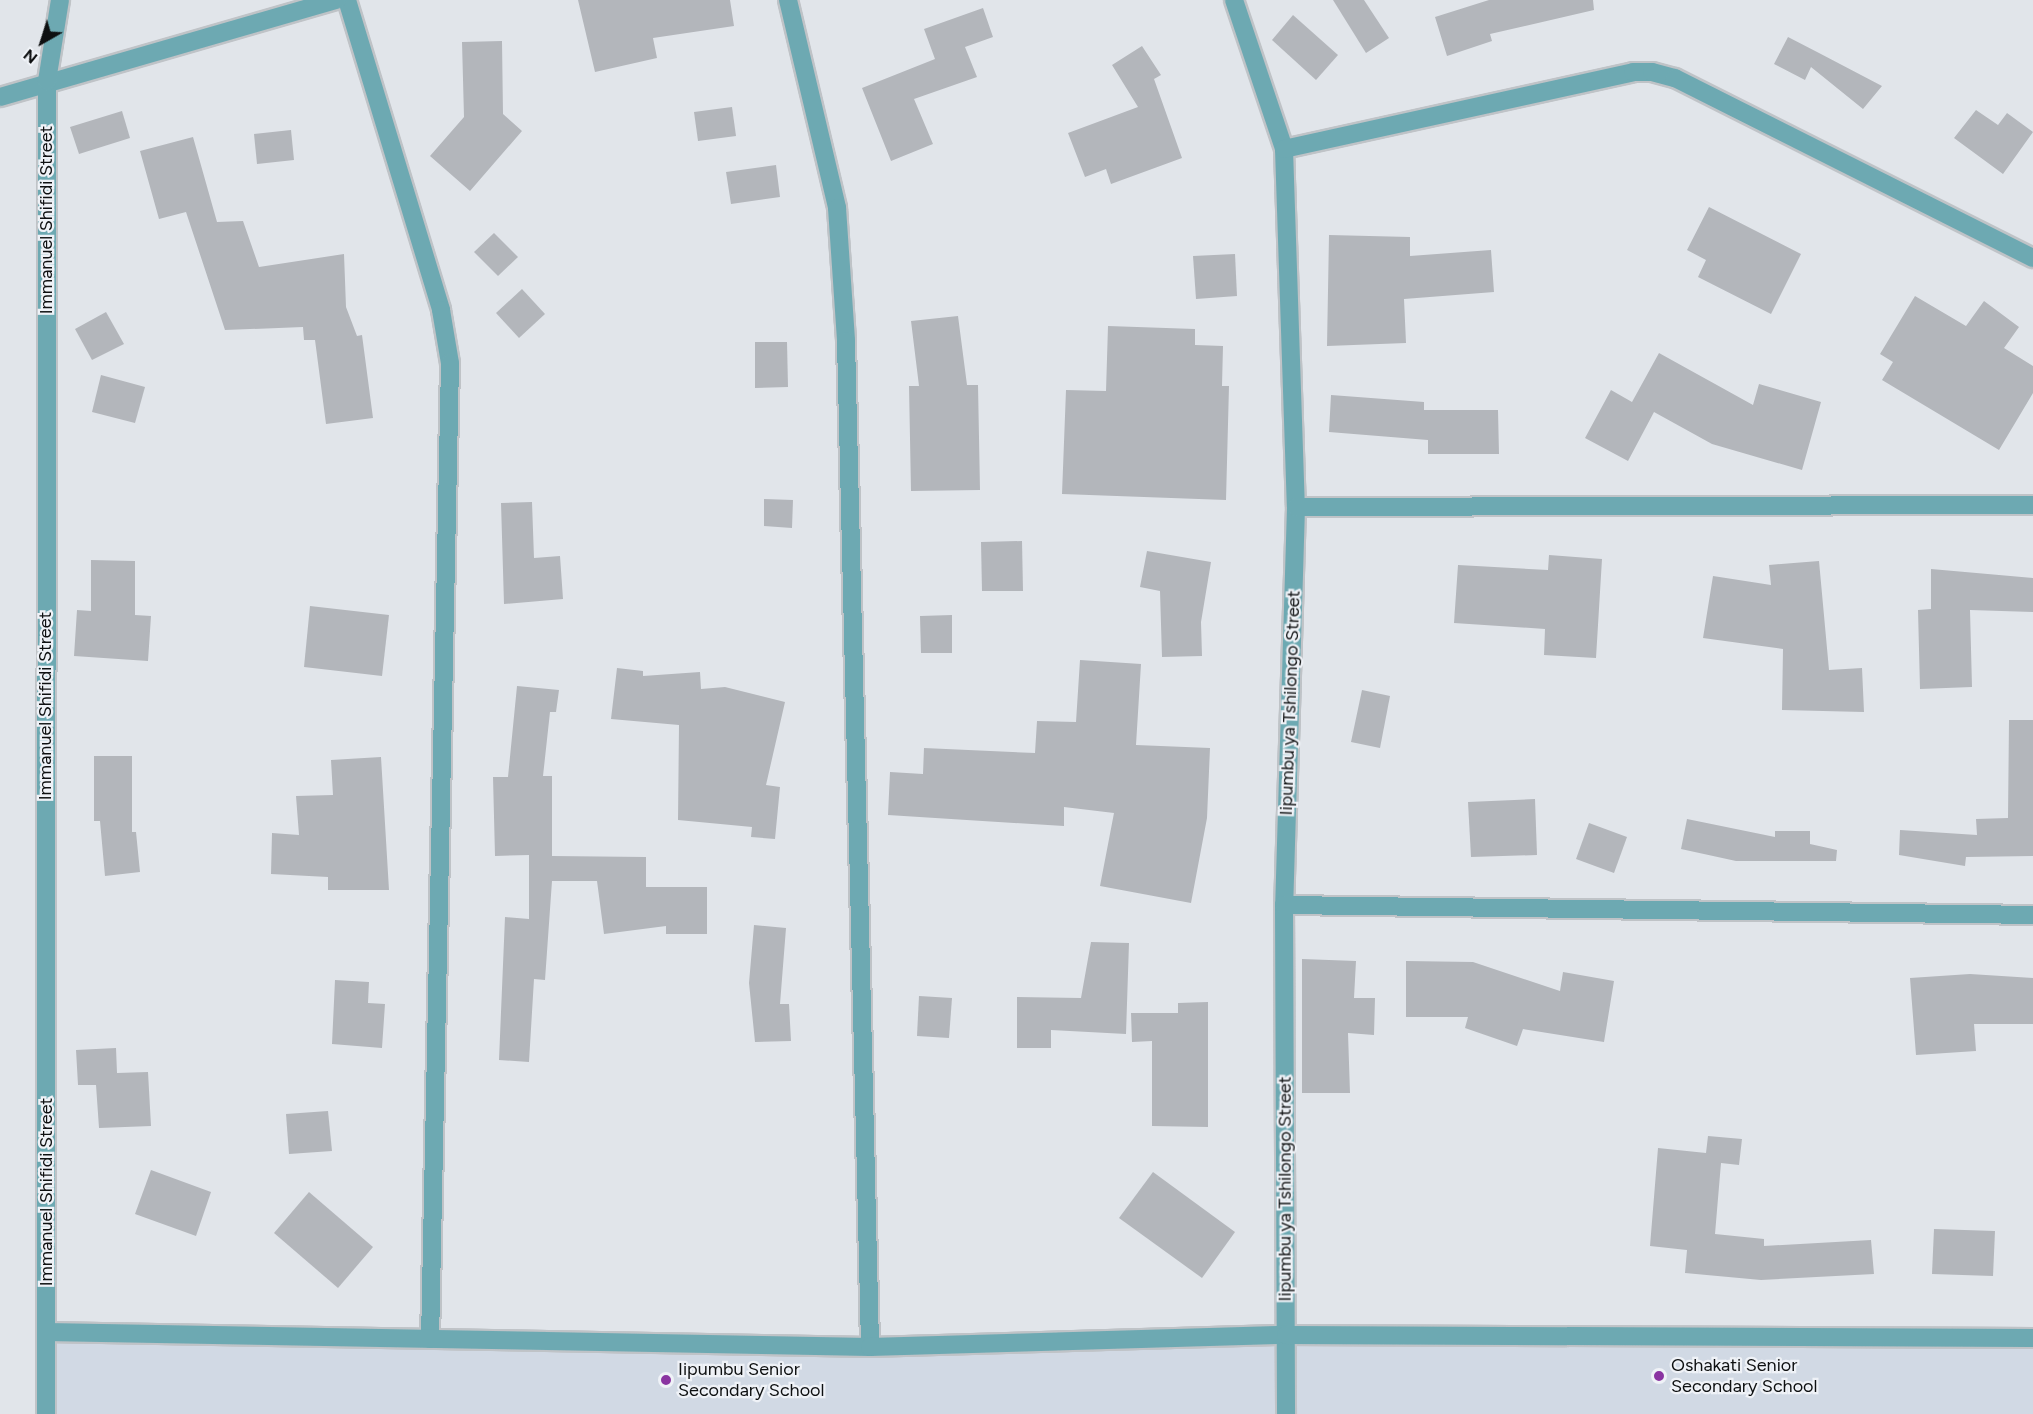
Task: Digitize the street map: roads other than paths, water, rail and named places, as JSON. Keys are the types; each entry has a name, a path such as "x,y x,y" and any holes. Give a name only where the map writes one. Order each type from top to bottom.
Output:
{"street":[{"name":"Immanuel Shifidi Street","path":"46,1414 46,81 60,0"},
{"path":"0,96 336,0"},
{"path":"347,0 441,310 450,363 430,1340"},
{"path":"788,0 837,208 846,341 870,1347"},
{"name":"Iipumbu ya Tshilongo Street","path":"1234,0 1284,149 1296,507 1284,905 1286,1414"},
{"path":"1284,149 1652,72 1675,78 2033,258"},
{"path":"1296,507 2033,505"},
{"path":"1284,905 2033,915"},
{"path":"46,1332 870,1347 1286,1335 2033,1338"}],"place":[{"name":"Oshakati Senior Secondary School","path":"1659,1376"},
{"name":"Iipumbu Senior Secondary School","path":"666,1380"}]}
